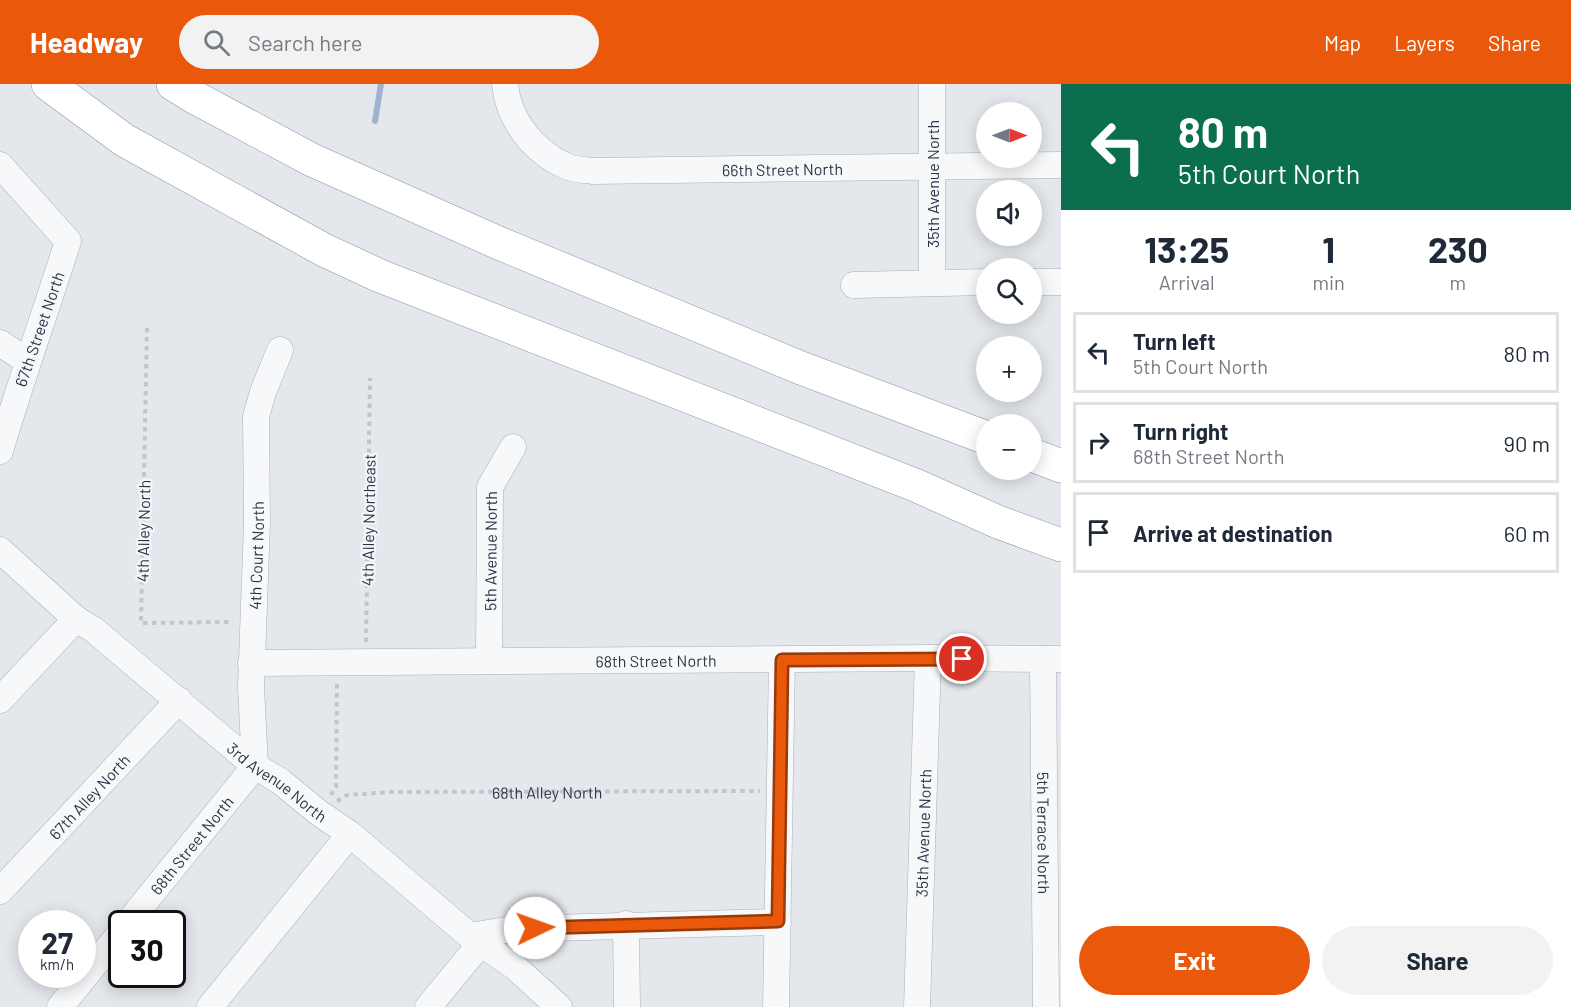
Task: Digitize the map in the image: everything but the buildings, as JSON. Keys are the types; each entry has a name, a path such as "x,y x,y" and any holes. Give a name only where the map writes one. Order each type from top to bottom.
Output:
{"highway":[{"path":"173,84 194,98 312,160 491,240 801,368 976,434"},
{"path":"51,86 124,140 313,244 380,276 915,485 998,522 1061,545"},
{"path":"1042,459 1061,466"}],"street":[{"name":"66th Street North","path":"505,84 506,99 520,128 543,153 568,167 593,171 1061,165"},
{"name":"35th Avenue North","path":"932,84 932,283"},
{"name":"67th Street North","path":"0,165 68,241 43,320 27,361 0,451"},
{"path":"854,285 976,282"},
{"path":"1042,282 1061,282"},
{"path":"0,343 27,361"},
{"name":"4th Court North","path":"255,766 251,663 257,523 256,417 263,392 280,350"},
{"name":"5th Avenue North","path":"489,661 490,487 513,447"},
{"name":"3rd Avenue North","path":"0,550 76,619 94,630 255,766 350,834 559,1007"},
{"path":"0,700 76,619"},
{"name":"35th Avenue North","path":"917,1007 927,658"},
{"name":"68th Street North","path":"251,663 1052,659"},
{"name":"5th Terrace North","path":"1046,1007 1053,950 1052,659"},
{"path":"776,1007 782,660"},
{"name":"67th Alley North","path":"0,891 179,700"},
{"name":"68th Street North","path":"138,910 255,766"},
{"path":"210,1007 350,834"},
{"path":"428,1007 476,940 512,929 778,921"},
{"path":"626,924 627,1007"},
{"path":"60,1007 108,948"}],"path":[{"name":"4th Alley North","path":"147,328 141,622 253,622"},
{"name":"4th Alley Northeast","path":"366,661 370,378"},
{"path":"319,813 336,787 337,663"},
{"name":"68th Alley North","path":"319,813 347,795 391,792 779,791"}],"waterway":[{"path":"375,121 381,84"}],"route":[{"path":"535,928 778,921 782,660 962,659"}]}
